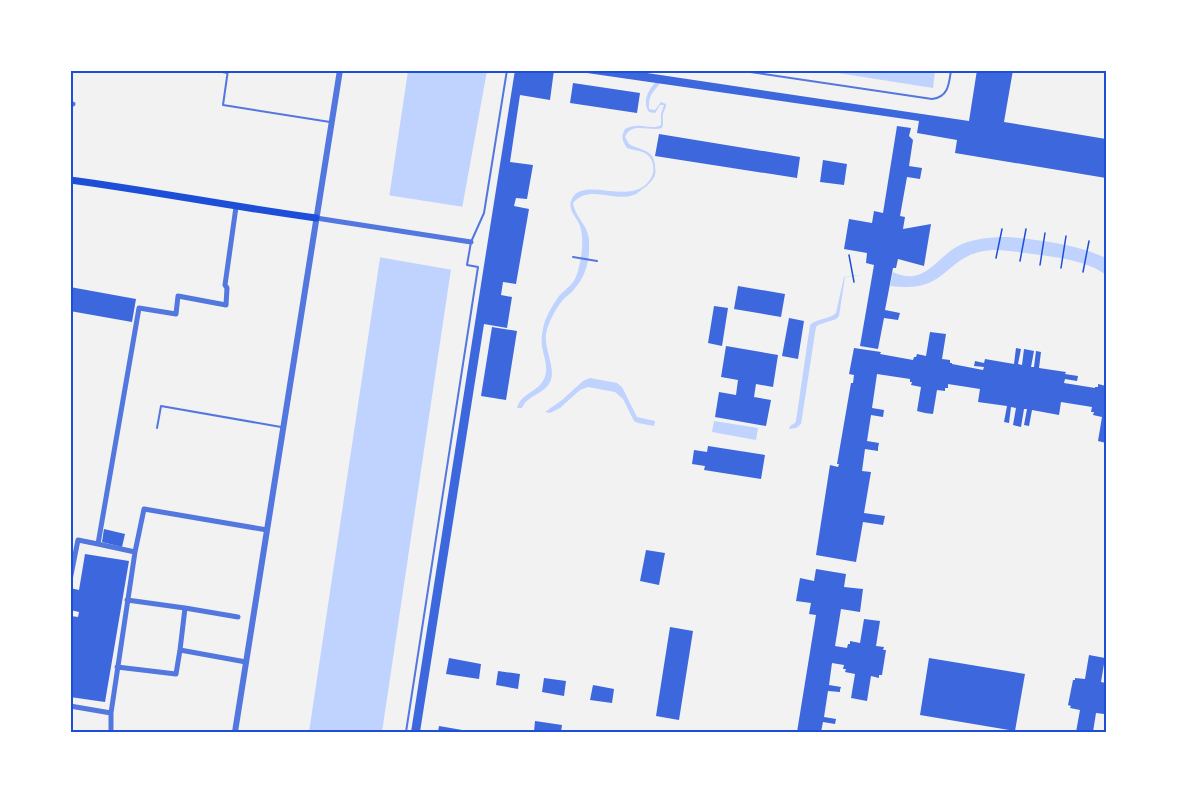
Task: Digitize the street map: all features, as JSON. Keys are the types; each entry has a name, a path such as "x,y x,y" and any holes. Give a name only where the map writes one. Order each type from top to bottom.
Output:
{"main road":[{"path":"70,180 316,218"}],"street":[{"path":"235,732 340,70"},
{"path":"98,544 139,308 176,314 178,296 226,305 227,288 225,285 236,207"},
{"path":"316,218 471,242"},
{"path":"111,732 117,667 144,509 267,530"},
{"path":"70,580 78,540 135,552"},
{"path":"127,600 238,616"},
{"path":"117,667 176,674 185,608"},
{"path":"180,650 246,662"},
{"path":"70,706 111,713"}],"lane":[{"path":"213,70 227,72 223,105 331,123"},
{"path":"406,732 478,267 467,265 471,242 484,213 507,70"},
{"path":"737,70 932,99 940,97 947,90 951,70"},
{"path":"573,257 597,261"},
{"path":"157,428 161,406 283,428"}],"path":[{"path":"996,258 1002,229"},
{"path":"1020,261 1026,229"},
{"path":"1040,265 1045,233"},
{"path":"1060,268 1066,236"},
{"path":"1083,272 1089,241"},
{"path":"849,255 854,282"}],"water":[{"path":"408,71 487,71 451,269 382,732 309,732"},
{"path":"825,71 935,71 933,88"},
{"path":"655,83 660,83 650,97 649,109 655,110 661,102 666,104 662,128 636,128 628,132 625,137 629,144 652,156 655,165 654,176 647,186 636,194 620,197 587,195 573,203 588,235 587,266 579,283 557,308 547,330 546,346 552,369 549,385 528,400 522,408 517,408 522,399 538,387 544,379 546,367 542,333 544,324 559,296 574,281 579,267 582,236 570,205 571,201 577,193 586,190 634,191 644,186 652,176 653,165 649,156 627,148 623,136 625,129 630,127 661,125 664,105 660,105 655,113 649,112 646,104 648,93"},
{"path":"1009,237 1058,243 1095,253 1106,258 1106,275 1076,261 992,250 968,256 924,285 890,286 893,272 904,276 914,276 930,268 962,244 985,238"},
{"path":"860,275 845,277 839,316 816,327 801,424 789,429 796,421 810,325 836,313 844,277"},
{"path":"590,378 617,383 622,387 637,417 655,421 654,426 634,421 623,399 615,392 588,387 580,390 560,408 550,413 545,412 583,381"},
{"path":"714,421 758,428 756,440 712,432"}],"pier":[{"path":"387,195 464,207 453,270 378,257"}],"building":[{"path":"515,70 554,70 550,100 520,95 510,162 533,165 527,199 516,198 514,206 529,209 516,284 503,282 501,295 512,297 507,328 484,324 420,732 411,732 482,278"},
{"path":"580,70 627,70 969,121 977,70 1013,70 1004,122 1106,139 1106,178 955,153 957,140 917,133 919,121 580,72"},
{"path":"573,83 640,93 637,113 570,103"},
{"path":"897,126 911,128 909,136 913,140 909,166 922,168 920,179 907,177 900,216 905,217 903,229 931,224 924,266 898,259 896,268 893,268 885,310 900,313 898,320 884,318 878,349 860,346 874,265 866,263 867,253 844,249 849,219 872,223 874,211 883,213"},
{"path":"659,134 800,157 797,178 655,156"},
{"path":"823,160 847,164 844,185 820,182"},
{"path":"738,286 785,294 781,317 734,309"},
{"path":"70,287 136,299 132,322 70,311"},
{"path":"714,306 728,308 722,346 708,343"},
{"path":"789,318 804,321 798,359 782,356"},
{"path":"492,327 517,331 506,400 481,396"},
{"path":"930,332 946,334 942,359 950,360 952,364 983,370 984,367 974,366 975,361 984,363 985,359 1014,364 1016,348 1021,349 1018,364 1022,365 1024,349 1034,351 1031,367 1034,367 1036,351 1041,352 1039,368 1078,376 1077,381 1065,379 1064,383 1095,388 1098,384 1106,386 1106,443 1098,441 1102,417 1093,415 1092,407 1061,402 1059,415 1032,410 1029,426 1024,425 1027,409 1024,409 1021,427 1013,425 1016,408 1011,407 1009,423 1004,422 1007,406 978,402 980,389 948,384 945,391 937,390 933,414 925,413 917,411 921,387 911,385 910,379 877,374 872,408 884,410 883,417 871,415 867,441 879,443 878,451 865,449 862,471 871,472 864,513 885,516 883,525 863,522 856,562 816,555 830,465 838,467 839,464 837,464 851,383 853,383 854,375 849,374 854,348 913,360 917,354 926,356"},
{"path":"726,346 778,355 773,387 756,384 754,397 771,400 766,426 715,417 719,392 736,395 738,380 721,377"},
{"path":"708,446 765,455 761,479 704,470 705,466 692,464 694,450 707,452"},
{"path":"104,529 125,534 122,547 102,542"},
{"path":"646,550 665,553 659,585 640,581"},
{"path":"85,554 129,561 105,702 70,697 70,618 71,616 78,617 79,612 70,610 70,588 79,590"},
{"path":"816,569 846,574 844,587 863,589 860,612 841,609 835,646 847,648 850,641 860,643 864,619 880,621 876,646 884,647 883,650 886,650 882,675 879,675 879,678 871,676 867,701 851,698 855,674 845,672 844,665 832,663 829,685 841,687 840,692 828,691 824,717 836,719 835,724 823,722 821,732 797,732 816,615 809,614 811,603 796,601 800,578 814,581"},
{"path":"670,627 693,631 679,720 656,716"},
{"path":"1089,655 1105,658 1101,682 1106,683 1106,712 1096,713 1093,732 1076,732 1080,710 1070,708 1071,706 1068,705 1073,680 1075,678 1085,679"},
{"path":"449,658 481,664 479,679 446,674"},
{"path":"929,658 1025,674 1015,731 920,715"},
{"path":"498,671 520,674 518,689 496,685"},
{"path":"544,678 566,681 564,696 542,692"},
{"path":"593,685 614,689 612,703 590,700"},
{"path":"535,721 562,725 561,732 534,732"},
{"path":"439,726 468,731 468,732 438,732"}]}
